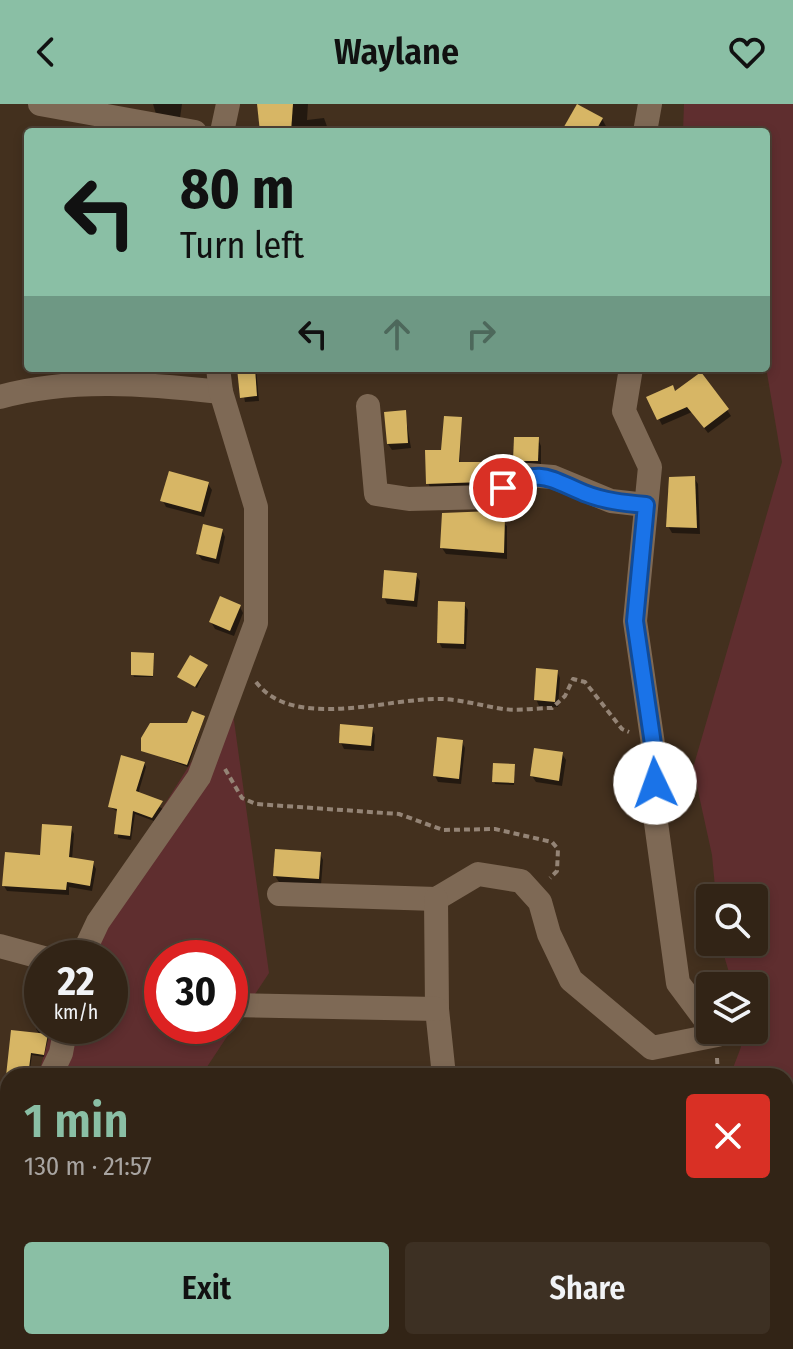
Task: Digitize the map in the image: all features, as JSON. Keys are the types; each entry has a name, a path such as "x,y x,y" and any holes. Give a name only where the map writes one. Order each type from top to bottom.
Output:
{"street":[{"path":"40,104 173,128"},
{"path":"223,128 228,104"},
{"path":"646,128 650,104"},
{"path":"630,372 624,411 650,467 635,621 652,740 654,808 678,983 696,1008"},
{"path":"0,397 23,391 133,382 220,380 256,507 256,623 212,746 199,777 98,922 90,940"},
{"path":"368,406 376,494 409,499 488,497 527,475 553,477 611,501 646,505"},
{"path":"279,894 436,899 478,874 521,881 540,902 549,934 571,980 652,1048 696,1039"},
{"path":"436,899 437,1009 443,1068"},
{"path":"0,946 24,953"},
{"path":"248,1005 437,1009"},
{"path":"54,1068 63,1044"}],"path":[{"path":"243,664 267,695 284,705 314,707 361,707 442,699 507,709 552,708 565,696 573,679 585,682 622,729 652,740"},
{"path":"212,746 242,798 256,804 399,814 443,830 495,829 552,842 558,849 557,871 533,894"}],"shaded area":[{"path":"684,104 793,104 793,1068 733,1068 741,1044 768,1044 768,972 729,972 724,956 768,956 768,884 715,884 712,855 693,768 782,462 767,372 770,372 770,128 683,128"},
{"path":"231,699 269,973 248,1005 248,940 144,940 144,1044 222,1044 206,1068 40,1068 47,1044 128,1044 128,940 79,940"}],"building":[{"path":"257,104 293,104 291,128 260,128"},
{"path":"577,104 603,118 597,128 563,128"},
{"path":"237,372 255,372 257,396 240,398"},
{"path":"701,372 729,409 704,428 687,407 657,420 646,397 673,385 675,391"},
{"path":"406,410 408,443 387,444 384,412"},
{"path":"444,416 462,417 459,462 493,462 493,477 484,482 426,484 425,450 441,450"},
{"path":"514,437 539,437 538,461 513,461"},
{"path":"169,471 209,482 201,512 160,501"},
{"path":"695,476 697,528 666,527 669,477"},
{"path":"493,511 493,517 505,517 504,553 440,548 442,513"},
{"path":"203,524 223,529 216,559 196,554"},
{"path":"384,570 417,573 414,601 382,598"},
{"path":"220,596 241,605 230,631 209,622"},
{"path":"438,601 465,602 464,644 437,643"},
{"path":"131,652 154,653 153,676 131,675"},
{"path":"190,655 208,665 195,687 177,677"},
{"path":"536,668 558,670 555,702 534,700"},
{"path":"192,711 205,716 187,765 141,751 141,738 150,723 187,723"},
{"path":"340,724 373,727 371,746 339,743"},
{"path":"437,737 463,740 459,779 433,776"},
{"path":"534,748 563,752 559,781 530,776"},
{"path":"121,755 145,762 136,791 163,801 152,818 133,811 130,836 114,834 117,809 108,807"},
{"path":"493,763 515,764 514,783 492,782"},
{"path":"42,824 72,826 69,857 94,861 90,886 67,882 66,890 2,886 5,852 40,855"},
{"path":"275,849 321,852 319,879 273,876"},
{"path":"11,1030 24,1031 24,1044 46,1044 44,1055 31,1053 29,1068 7,1068"}],"route":[{"path":"503,488 527,475 553,477 611,501 646,505 635,621 655,758 655,783"}]}
